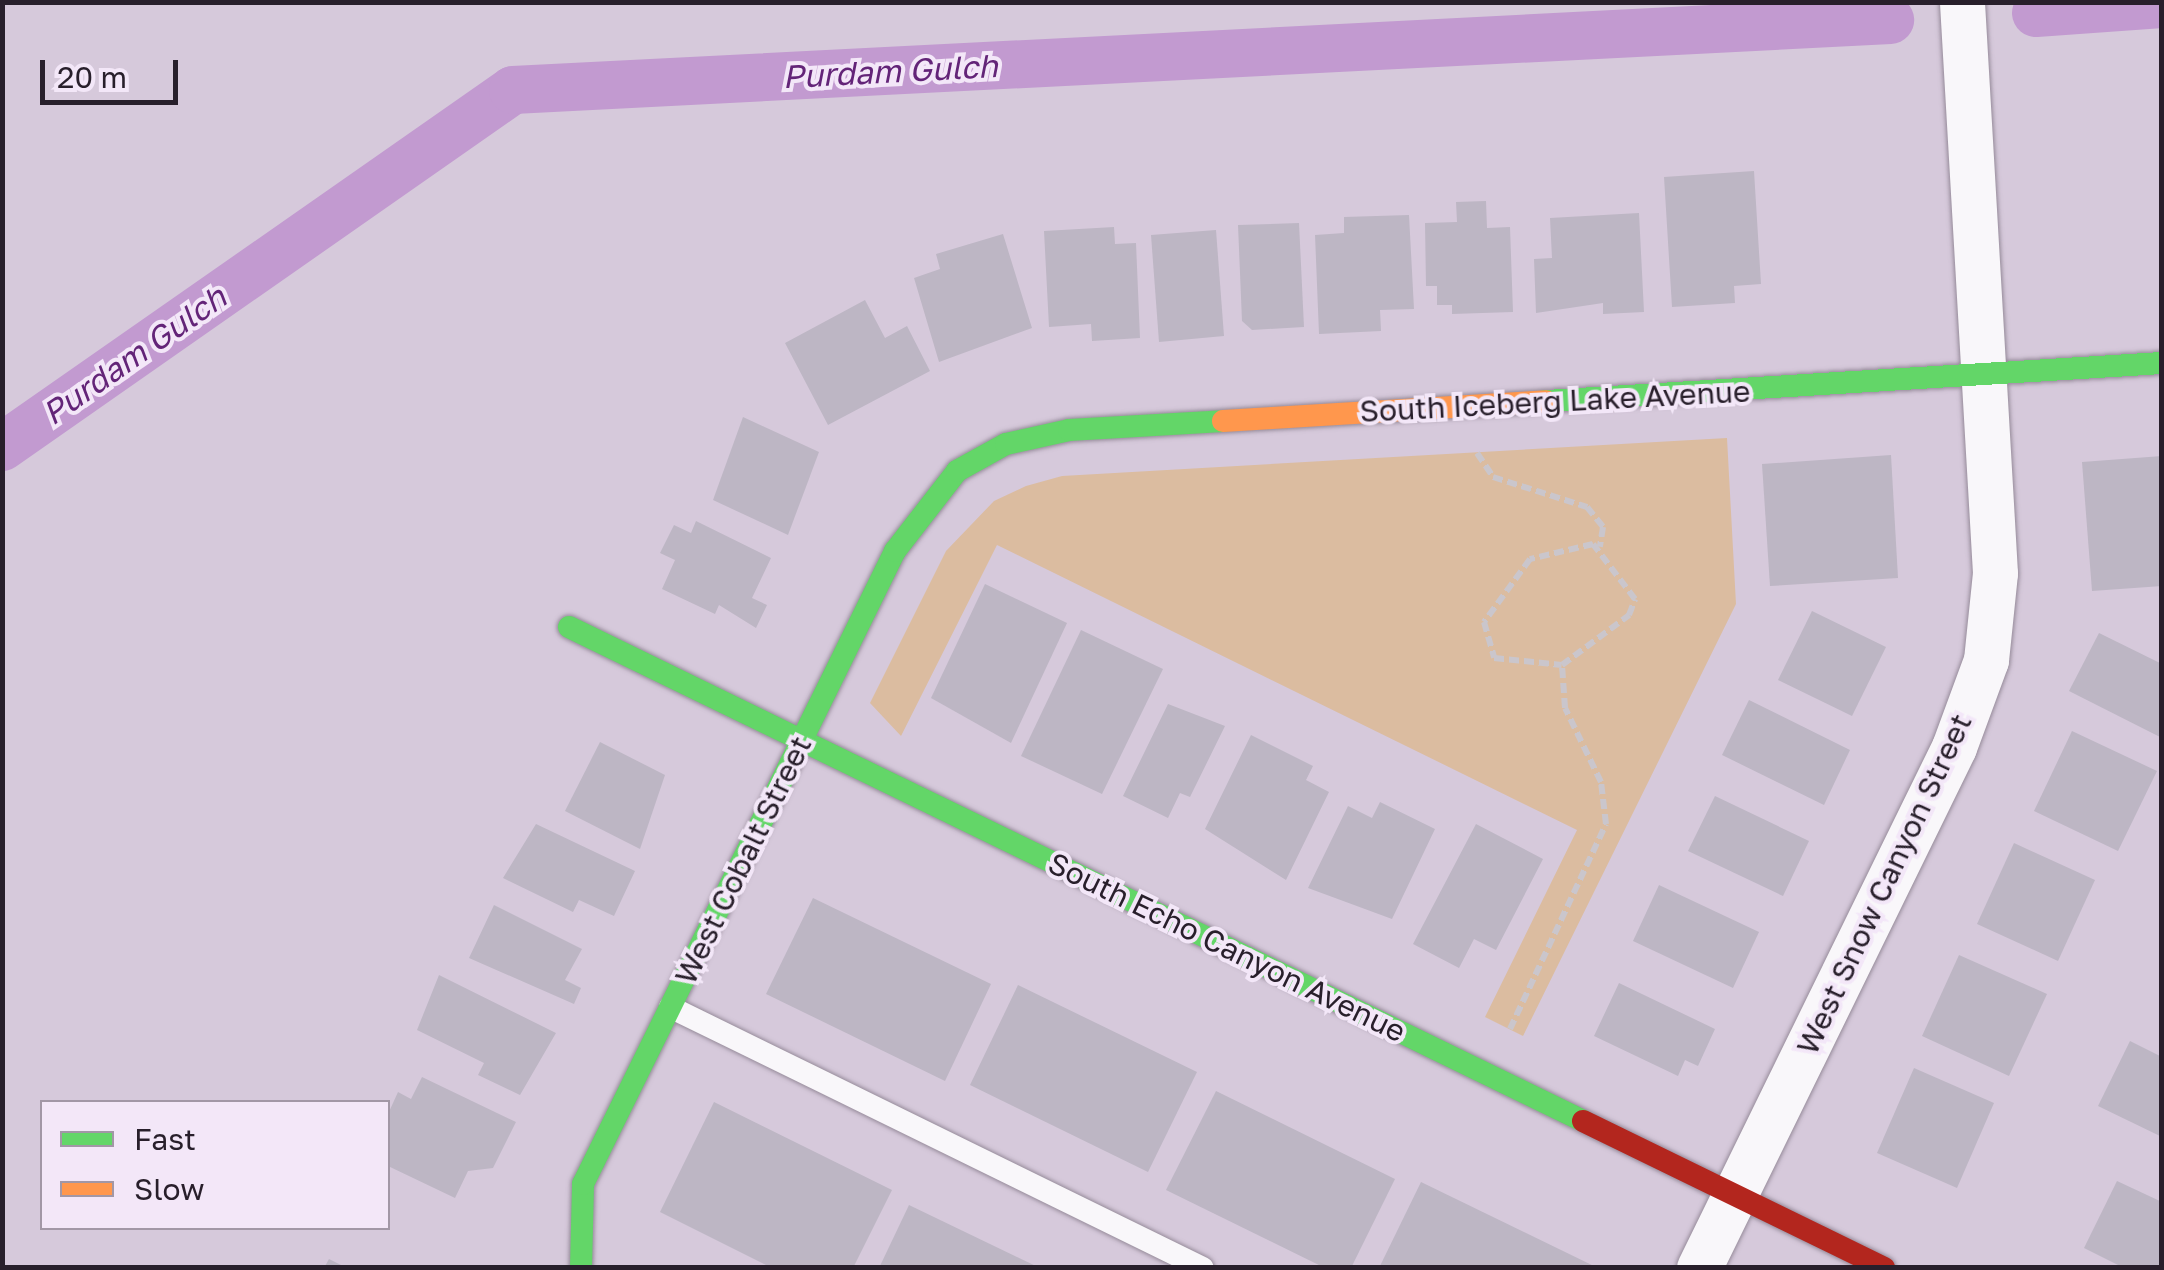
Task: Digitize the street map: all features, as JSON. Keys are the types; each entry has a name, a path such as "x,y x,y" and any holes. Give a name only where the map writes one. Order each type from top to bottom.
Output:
{"street":[{"name":"West Snow Canyon Street","path":"1699,1268 1954,747 1986,660 1995,573 1962,2"},
{"name":"South Iceberg Lake Avenue","path":"957,470 1006,444 1069,430 2162,363"},
{"name":"West Cobalt Street","path":"581,1268 583,1184 895,551 957,470"},
{"name":"South Echo Canyon Avenue","path":"570,627 1884,1268"}],"lane":[{"path":"670,1007 1204,1268"}],"path":[{"path":"1476,442 1493,477 1587,506 1603,528 1600,547 1636,599 1629,615 1562,665 1494,658 1484,622 1530,559 1572,544 1600,547"},
{"path":"1505,1039 1606,824 1601,782 1565,708 1562,665"}],"shaded area":[{"path":"1727,438 1736,604 1523,1036 1485,1017 1577,830 997,545 901,736 870,703 946,551 994,501 1026,486 1062,476"}],"building":[{"path":"1754,171 1761,284 1734,286 1735,303 1672,307 1664,177"},
{"path":"1486,201 1487,228 1510,227 1513,312 1452,314 1452,305 1437,305 1437,286 1426,286 1425,223 1457,222 1456,202"},
{"path":"1639,213 1644,312 1603,314 1603,303 1536,313 1534,259 1552,258 1550,218"},
{"path":"1409,215 1414,309 1380,310 1381,331 1319,334 1315,235 1344,233 1344,217"},
{"path":"1299,223 1304,327 1252,330 1242,321 1238,225"},
{"path":"1114,227 1115,244 1136,243 1140,338 1092,341 1091,324 1049,327 1044,231"},
{"path":"1216,230 1224,336 1159,342 1151,235"},
{"path":"1003,234 1032,328 939,362 914,278 940,269 936,254"},
{"path":"865,300 885,338 907,326 930,371 828,425 785,343"},
{"path":"743,417 819,452 788,535 713,500"},
{"path":"1891,455 1898,578 1770,586 1762,464"},
{"path":"2162,456 2162,586 2092,591 2082,462"},
{"path":"696,521 771,558 752,598 767,605 756,628 719,605 715,614 662,589 675,560 660,553 674,525 691,533"},
{"path":"985,584 1067,623 1011,743 931,698"},
{"path":"1812,611 1886,647 1852,716 1778,680"},
{"path":"1081,630 1163,669 1102,794 1021,756"},
{"path":"2099,633 2162,664 2162,738 2069,691"},
{"path":"1749,700 1850,750 1824,805 1722,755"},
{"path":"1168,704 1225,726 1190,797 1180,793 1168,818 1123,796"},
{"path":"2072,731 2157,771 2118,851 2034,811"},
{"path":"1251,735 1313,766 1306,780 1329,792 1286,880 1205,829"},
{"path":"600,742 665,775 640,849 565,811"},
{"path":"1715,796 1809,841 1783,896 1688,851"},
{"path":"1380,802 1435,829 1392,919 1308,888 1348,806 1372,818"},
{"path":"536,824 635,871 614,916 579,900 573,912 503,878"},
{"path":"1476,824 1543,859 1496,950 1474,939 1459,968 1413,944"},
{"path":"2014,843 2095,880 2058,961 1977,924"},
{"path":"1659,885 1759,932 1733,988 1633,941"},
{"path":"813,898 991,984 945,1081 766,994"},
{"path":"494,905 582,949 565,980 581,988 574,1004 469,958"},
{"path":"1959,955 2047,994 2009,1076 1922,1036"},
{"path":"439,975 556,1033 520,1095 478,1075 484,1063 417,1030"},
{"path":"1619,983 1715,1029 1698,1066 1685,1060 1678,1076 1594,1036"},
{"path":"1018,985 1197,1072 1148,1172 970,1085"},
{"path":"2130,1041 2162,1057 2162,1137 2098,1106"},
{"path":"1914,1068 1994,1103 1957,1188 1877,1153"},
{"path":"422,1077 516,1122 493,1168 468,1171 455,1198 390,1167 390,1110 398,1092 411,1099"},
{"path":"1216,1091 1395,1179 1351,1268 1325,1268 1166,1190"},
{"path":"714,1102 892,1190 853,1268 772,1268 660,1212"},
{"path":"2117,1181 2162,1202 2162,1268 2124,1268 2084,1248"},
{"path":"1421,1182 1598,1268 1379,1268"},
{"path":"909,1205 1040,1268 879,1268"},
{"path":"329,1259 347,1268 324,1268"}],"waterway":[{"name":"Purdam Gulch","path":"2036,13 2162,4"},
{"name":"Purdam Gulch","path":"2,447 513,90 1890,20"}],"traffic: fast":[{"path":"1546,401 2162,363"},
{"path":"581,1268 583,1184 895,551 957,471 1006,444 1069,430 1223,421"},
{"path":"569,627 1583,1121"}],"traffic: slow":[{"path":"1223,421 1546,401"}],"traffic: jam":[{"path":"1583,1121 1884,1268"}]}
